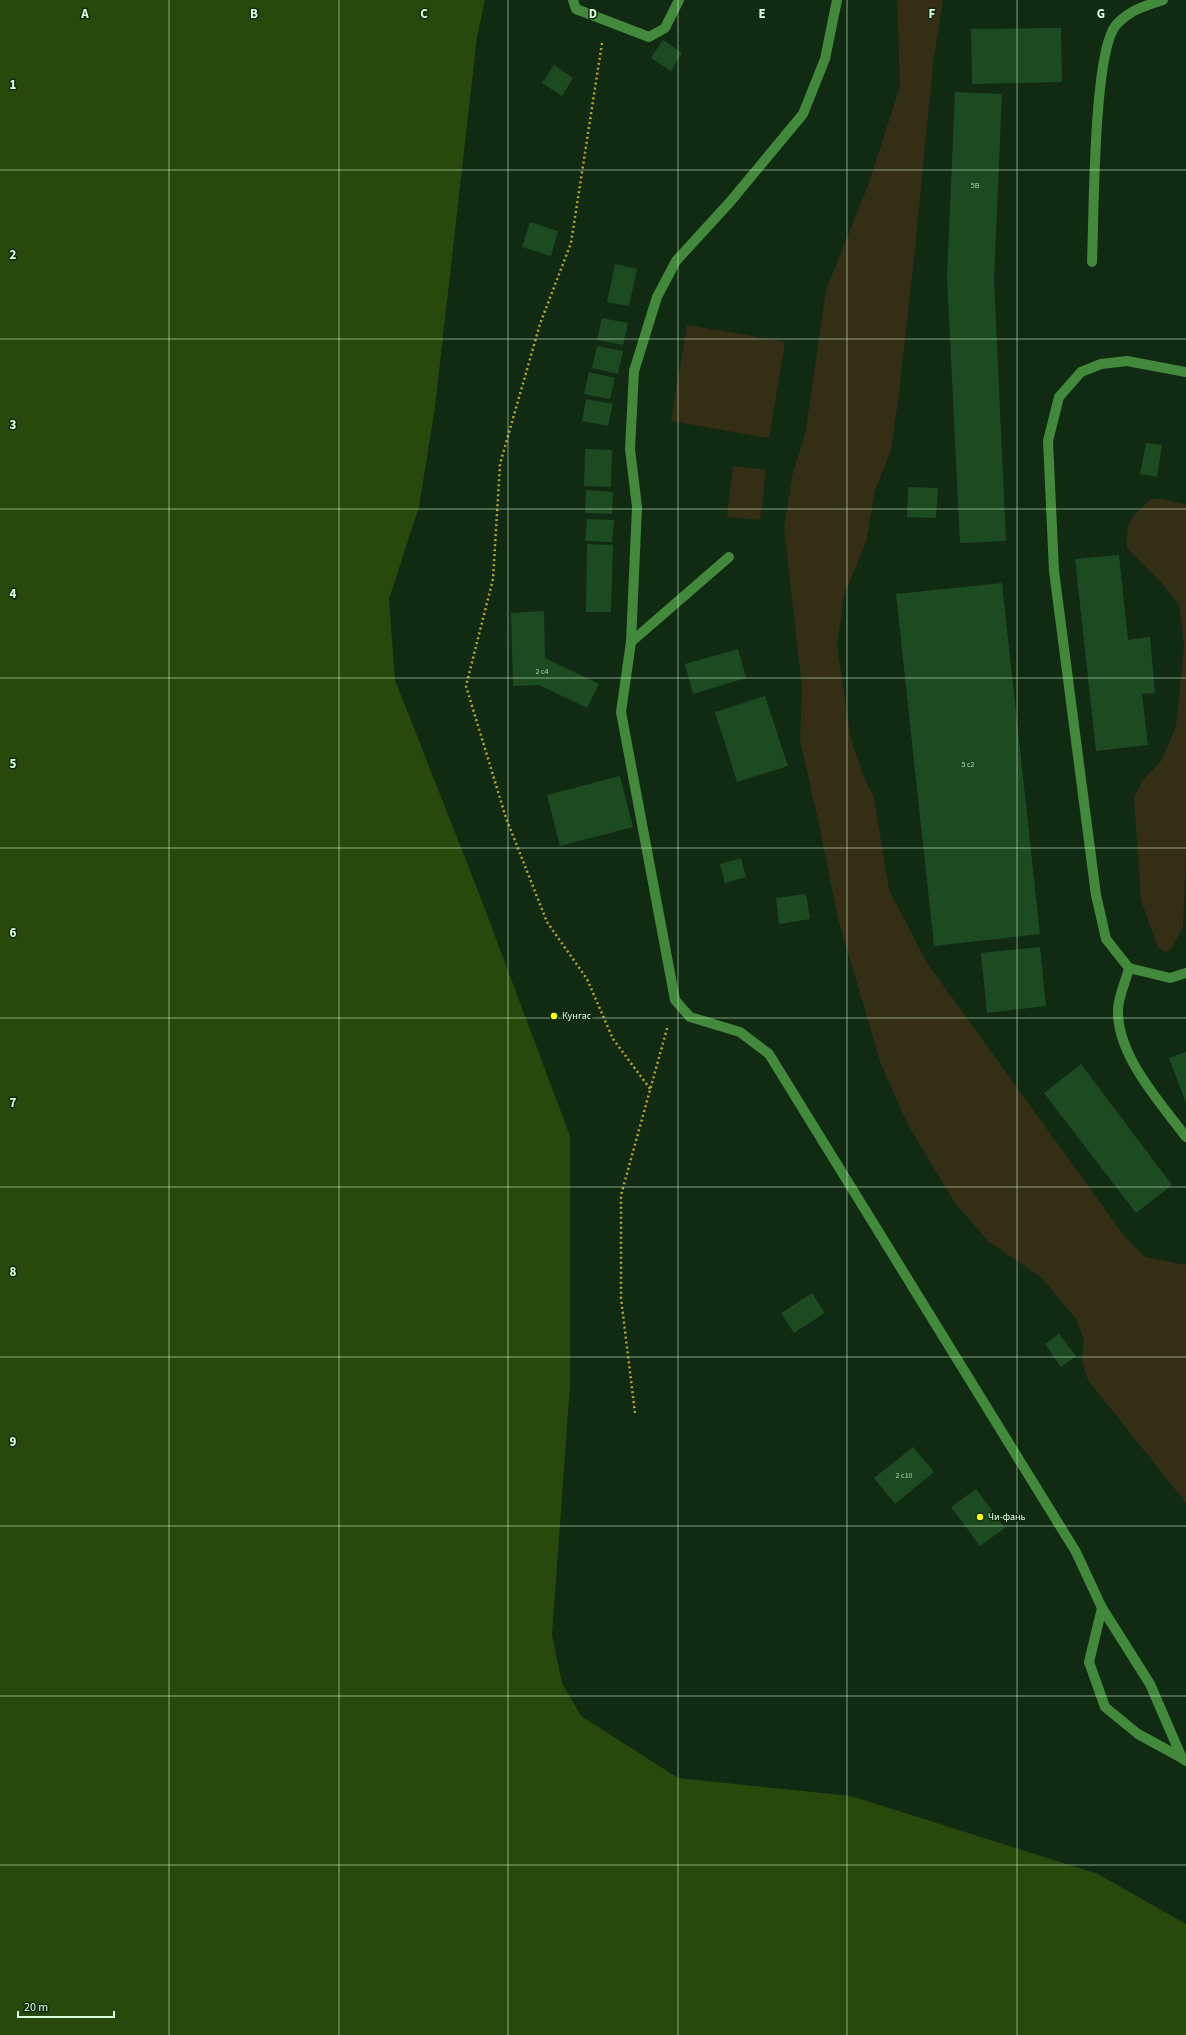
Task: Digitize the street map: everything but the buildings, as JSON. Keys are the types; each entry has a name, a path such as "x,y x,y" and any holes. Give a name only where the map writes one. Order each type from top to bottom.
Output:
{"lane":[{"path":"573,0 576,9 649,37 665,28 679,0"},
{"path":"837,0 825,59 803,114 730,202 676,261 657,296 634,370 630,449 637,507 631,642 621,712 675,1000 690,1017 740,1032 769,1054 1076,1552 1102,1608 1150,1684 1184,1759"},
{"path":"1092,262 1099,94 1107,43 1115,26 1132,11 1163,0"},
{"path":"1186,372 1127,361 1101,364 1081,372 1059,397 1048,441 1054,571 1096,895 1106,939 1129,968 1170,978 1186,973"},
{"path":"631,642 729,557"},
{"path":"1129,968 1118,1009 1120,1031 1131,1062 1186,1138"},
{"path":"1102,1608 1090,1662 1105,1707 1138,1734 1184,1759"}],"path":[{"path":"606,20 571,243 540,324 500,464 494,579 466,686 506,818 547,922 587,979 613,1039 651,1090"},
{"path":"635,1412 621,1298 621,1195 675,1000"}],"shaded area":[{"path":"0,0 485,0 477,37 435,407 419,507 389,599 395,680 480,896 570,1136 570,1386 552,1635 562,1683 581,1716 678,1778 851,1796 1098,1874 1186,1924 1186,2035 0,2035"},
{"path":"897,0 943,0 934,56 913,267 891,449 875,491 866,542 844,595 837,645 851,740 864,777 874,797 889,890 927,963 1125,1237 1145,1257 1186,1265 1186,1503 1088,1380 1082,1360 1084,1339 1076,1319 1042,1278 988,1241 955,1203 909,1127 881,1064 838,919 800,740 802,688 784,528 793,472 805,435 826,290 869,183 900,86"},
{"path":"687,325 785,342 769,438 671,421"},
{"path":"733,466 766,470 760,520 727,517"},
{"path":"1151,499 1162,499 1186,505 1186,852 1183,927 1172,948 1165,952 1158,948 1141,900 1134,797 1143,780 1161,761 1176,727 1184,645 1179,605 1161,582 1127,548 1127,531 1131,520"}],"place":[{"name":"Кунгас","path":"554,1016"},
{"name":"Чи-фань","path":"980,1517"}]}
